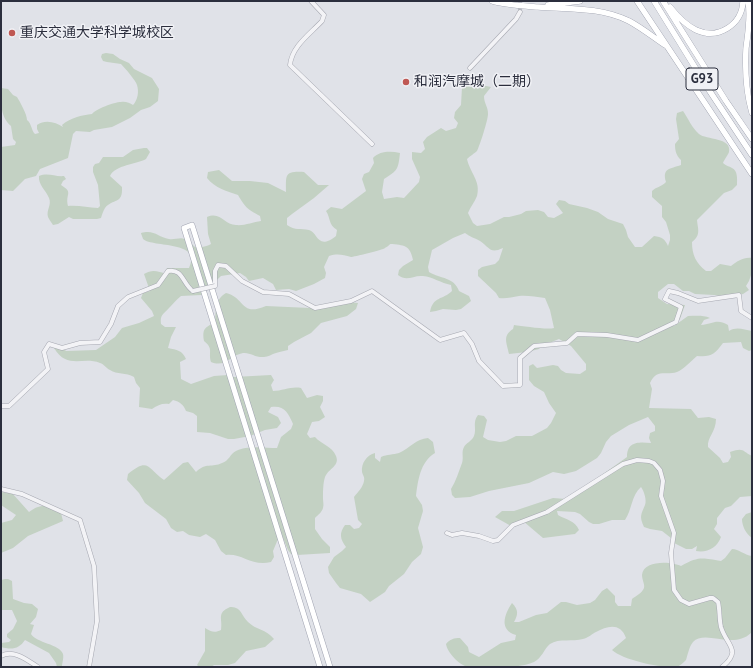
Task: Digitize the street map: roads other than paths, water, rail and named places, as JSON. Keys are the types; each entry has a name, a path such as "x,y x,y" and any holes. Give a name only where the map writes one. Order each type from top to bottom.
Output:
{"highway":[{"path":"492,1 532,6 577,8 613,15 628,20 642,28 668,48"},
{"path":"532,6 580,1"},
{"path":"637,1 752,174"},
{"name":"G93","path":"654,1 709,90 752,155"},
{"path":"664,1 690,27 707,33 716,33 733,25 741,14 744,1"},
{"name":"G93","path":"664,1 726,101 752,139"},
{"path":"748,1 749,15 746,67 749,103 752,113"}],"main road":[{"path":"320,667 184,228 192,225 330,667"}],"street":[{"path":"311,1 324,15 322,21 293,51 290,58 290,66 372,144"},
{"path":"470,68 516,19 520,12"},
{"path":"1,406 9,406 48,369 44,352 50,344 62,348 80,343 100,342 111,324 118,306 128,297 158,285 168,271 174,270 179,272 189,288 193,291 215,286 215,271 218,265 226,266 242,281 263,292 289,294 315,308 351,301 372,291 440,340 464,333 472,344 479,361 503,386 520,385 520,358 534,346 567,343 577,334 608,335 638,340 676,322 681,307 665,299 669,291 698,301 739,295 741,311 752,318"},
{"path":"447,533 452,535 462,533 479,536 493,541 498,540 513,525 547,512 623,464 637,460 649,460 660,470 662,476 661,496 674,533 671,553 674,590 678,598 686,604 692,604 710,598 713,598 718,602 721,626 733,652 730,660 722,667"},
{"path":"1,489 22,494 80,520 94,566 98,621 89,667"},
{"path":"1,656 12,653 38,667"}],"tunnel":[{"path":"520,1 520,12"}],"place":[{"name":"重庆交通大学科学城校区","path":"12,33"},
{"name":"和润汽摩城（二期）","path":"406,82"}]}
